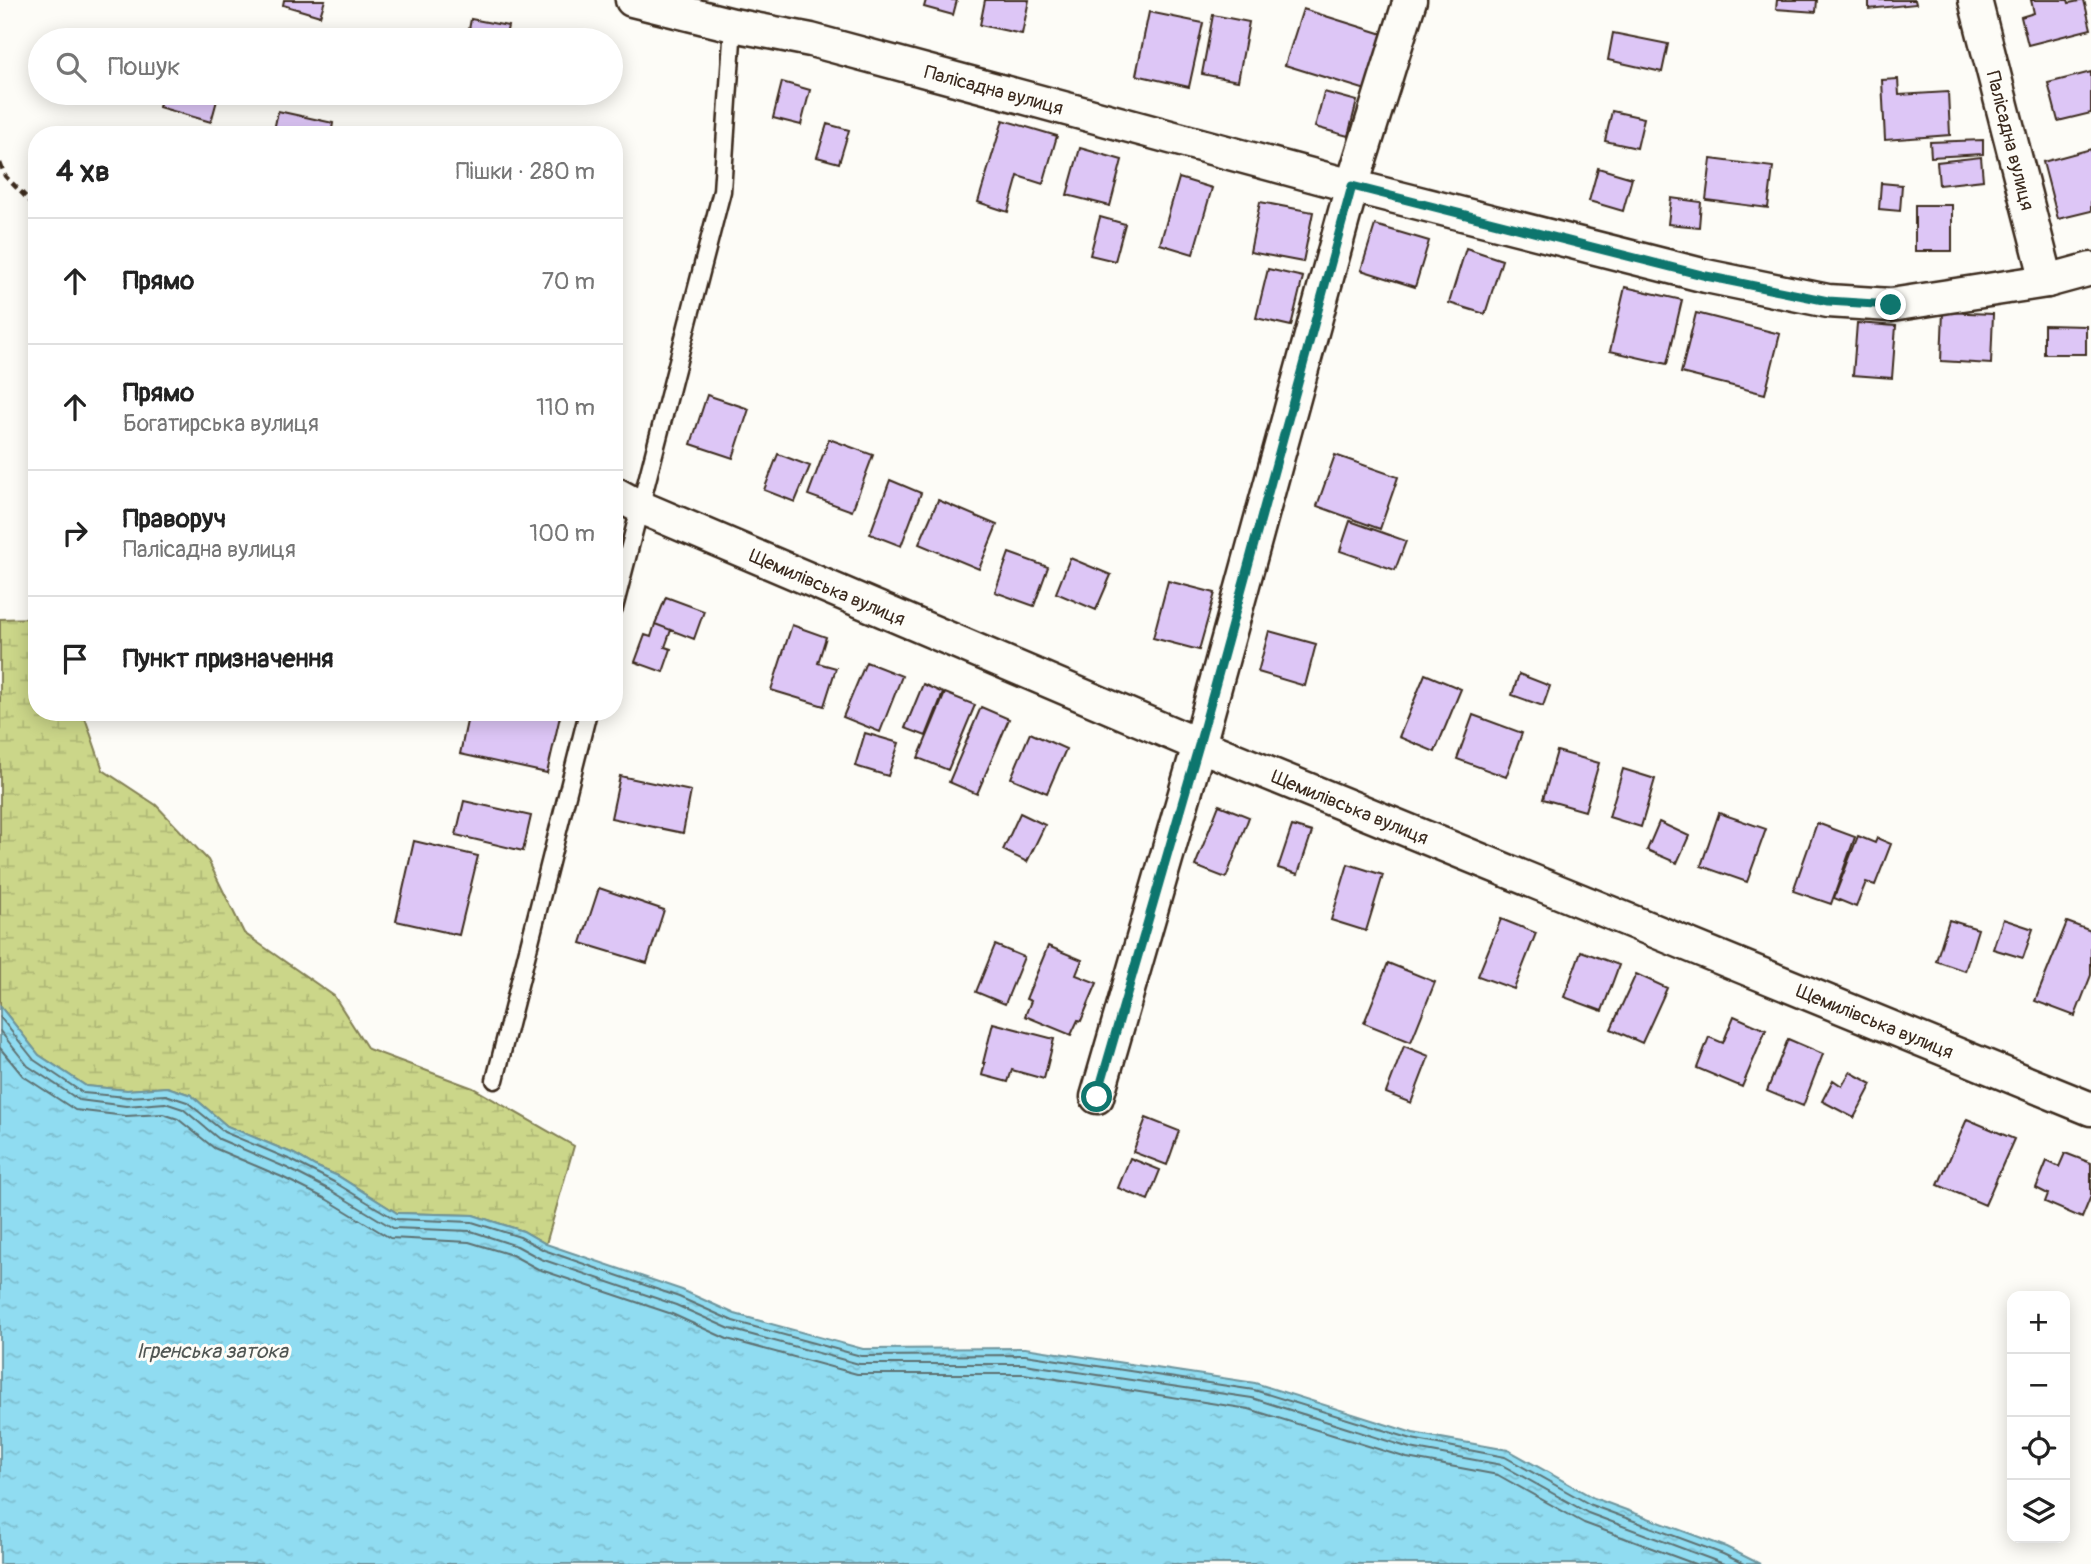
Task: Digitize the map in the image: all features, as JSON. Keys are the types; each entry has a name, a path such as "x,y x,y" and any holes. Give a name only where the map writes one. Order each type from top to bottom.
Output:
{"street":[{"name":"Палісадна вулиця","path":"632,0 825,44 1352,186 1706,276 1828,301 1891,305 2047,281 2091,269"},
{"path":"1097,1097 1199,745 1352,186 1410,0"},
{"name":"Палісадна вулиця","path":"1975,0 2047,281"},
{"name":"Щемилівська вулиця","path":"627,500 1199,745 2091,1109"}],"lane":[{"path":"623,533 627,500 722,191 733,24"},
{"path":"495,1080 586,721"}],"path":[{"path":"0,163 5,176 28,199"}],"green space":[{"path":"28,618 28,721 86,721 103,770 156,805 208,860 244,933 334,996 368,1049 473,1088 574,1146 546,1244 523,1231 473,1215 397,1213 338,1176 227,1126 191,1095 167,1087 127,1090 86,1086 39,1055 0,1006 0,619"}],"water":[{"name":"Ігренська затока","path":"0,1006 39,1055 86,1086 127,1090 167,1087 191,1095 227,1126 338,1176 397,1213 473,1215 523,1231 546,1244 682,1290 735,1314 863,1349 1025,1348 1255,1383 1413,1433 1508,1450 1594,1498 1726,1547 1760,1564 0,1564"}],"building":[{"path":"284,0 325,0 320,16 283,5"},
{"path":"926,0 957,0 953,15 924,7"},
{"path":"985,0 1029,0 1022,34 980,25"},
{"path":"1777,0 1817,0 1816,12 1776,9"},
{"path":"1869,0 1915,0 1916,4 1869,9"},
{"path":"2031,0 2068,0 2069,3 2084,0 2091,29 2028,45 2021,17 2034,13"},
{"path":"1303,9 1383,34 1366,90 1285,65"},
{"path":"1149,12 1203,23 1189,87 1136,75"},
{"path":"1213,15 1249,22 1238,81 1202,74"},
{"path":"471,19 508,26 508,28 469,28"},
{"path":"1613,33 1668,44 1662,72 1608,60"},
{"path":"2091,72 2091,113 2058,121 2048,83"},
{"path":"1898,79 1899,95 1948,92 1950,135 1885,140 1882,80"},
{"path":"782,82 810,90 801,125 773,118"},
{"path":"1324,92 1357,101 1348,136 1315,127"},
{"path":"160,105 216,105 211,122"},
{"path":"278,111 333,123 332,126 275,126"},
{"path":"1612,111 1644,118 1637,148 1605,141"},
{"path":"1003,120 1057,136 1043,184 1018,176 1008,212 978,202"},
{"path":"827,124 849,130 839,163 817,157"},
{"path":"1983,140 1983,154 1931,157 1930,142"},
{"path":"1080,148 1122,160 1110,206 1067,195"},
{"path":"2091,149 2091,211 2058,219 2043,162"},
{"path":"1981,157 1983,180 1939,185 1937,162"},
{"path":"1711,159 1773,167 1768,208 1706,200"},
{"path":"1598,168 1632,178 1623,211 1589,201"},
{"path":"1179,178 1212,188 1193,254 1160,244"},
{"path":"1881,183 1902,185 1900,211 1879,209"},
{"path":"1671,198 1701,202 1699,227 1668,224"},
{"path":"1260,202 1313,212 1303,262 1250,252"},
{"path":"1915,205 1952,205 1952,251 1915,251"},
{"path":"1100,217 1125,224 1115,261 1090,255"},
{"path":"1375,225 1429,241 1415,287 1361,270"},
{"path":"1466,248 1502,260 1485,314 1449,303"},
{"path":"1268,269 1303,277 1291,326 1256,318"},
{"path":"1625,287 1682,300 1667,364 1610,351"},
{"path":"1943,312 1993,314 1991,364 1941,361"},
{"path":"1696,313 1780,334 1765,394 1681,373"},
{"path":"1857,323 1896,326 1892,378 1853,375"},
{"path":"2044,325 2086,326 2086,354 2044,354"},
{"path":"707,395 749,409 733,458 691,444"},
{"path":"829,439 873,455 852,511 808,495"},
{"path":"778,454 810,466 795,502 764,490"},
{"path":"1335,455 1398,477 1380,529 1317,506"},
{"path":"890,480 921,493 901,546 870,534"},
{"path":"938,500 997,525 979,569 919,544"},
{"path":"1350,521 1406,541 1395,570 1340,551"},
{"path":"1009,553 1048,567 1034,606 995,592"},
{"path":"1070,558 1111,575 1096,610 1056,593"},
{"path":"1168,581 1215,593 1199,650 1153,638"},
{"path":"666,597 704,611 694,639 655,624"},
{"path":"655,624 671,630 665,647 671,649 663,672 635,662 645,635 651,637"},
{"path":"792,625 826,637 818,663 836,668 824,706 771,690"},
{"path":"1269,631 1316,644 1305,686 1258,672"},
{"path":"866,662 902,676 880,732 843,717"},
{"path":"1425,674 1461,689 1435,752 1399,737"},
{"path":"1519,674 1550,686 1543,706 1512,695"},
{"path":"923,684 943,693 926,736 905,728"},
{"path":"945,693 975,705 948,770 918,758"},
{"path":"981,707 1009,719 977,794 949,782"},
{"path":"1473,715 1522,733 1506,777 1457,759"},
{"path":"467,721 559,721 547,773 460,754"},
{"path":"865,733 899,743 888,776 855,766"},
{"path":"1030,733 1066,749 1047,793 1011,778"},
{"path":"1557,751 1599,763 1585,811 1543,799"},
{"path":"1623,769 1655,779 1641,827 1609,817"},
{"path":"620,776 691,791 683,833 611,818"},
{"path":"464,801 531,816 523,851 456,835"},
{"path":"1219,805 1249,817 1226,878 1195,866"},
{"path":"1020,813 1045,825 1027,862 1003,850"},
{"path":"1719,813 1766,829 1747,882 1701,866"},
{"path":"1659,822 1689,836 1677,863 1647,850"},
{"path":"1817,823 1855,837 1831,904 1793,891"},
{"path":"1292,826 1312,832 1298,874 1278,868"},
{"path":"1858,836 1875,843 1877,838 1891,844 1875,885 1866,882 1856,907 1834,898"},
{"path":"414,841 478,856 459,935 396,921"},
{"path":"1348,864 1383,875 1366,931 1331,920"},
{"path":"599,888 664,910 647,963 581,943"},
{"path":"1501,919 1536,933 1514,989 1478,976"},
{"path":"2003,919 2033,929 2023,958 1993,949"},
{"path":"1949,920 1978,929 1965,971 1936,961"},
{"path":"2067,922 2091,931 2091,975 2075,1016 2035,1001"},
{"path":"995,945 1024,957 1005,1004 976,992"},
{"path":"1048,946 1082,960 1076,975 1097,983 1081,1021 1078,1020 1071,1035 1025,1016 1031,1001 1026,999"},
{"path":"1581,951 1619,965 1602,1011 1564,997"},
{"path":"1388,963 1435,982 1411,1042 1364,1023"},
{"path":"1636,974 1667,988 1642,1043 1611,1029"},
{"path":"1734,1016 1766,1030 1742,1087 1697,1068 1709,1037 1723,1043"},
{"path":"993,1023 1054,1039 1044,1079 1012,1070 1008,1082 982,1075"},
{"path":"1788,1039 1823,1054 1803,1106 1767,1091"},
{"path":"1404,1046 1429,1056 1411,1103 1386,1093"},
{"path":"1850,1072 1872,1084 1854,1118 1822,1101 1833,1080 1842,1086"},
{"path":"1146,1118 1179,1131 1167,1165 1133,1152"},
{"path":"1967,1119 2014,1139 1985,1205 1938,1185"},
{"path":"2065,1153 2091,1163 2091,1196 2082,1218 2045,1202 2048,1194 2036,1188 2047,1161 2059,1167"},
{"path":"1130,1158 1160,1170 1148,1200 1118,1188"}],"route":[{"path":"1097,1097 1199,745 1352,186 1706,276 1828,301 1891,305"}]}
